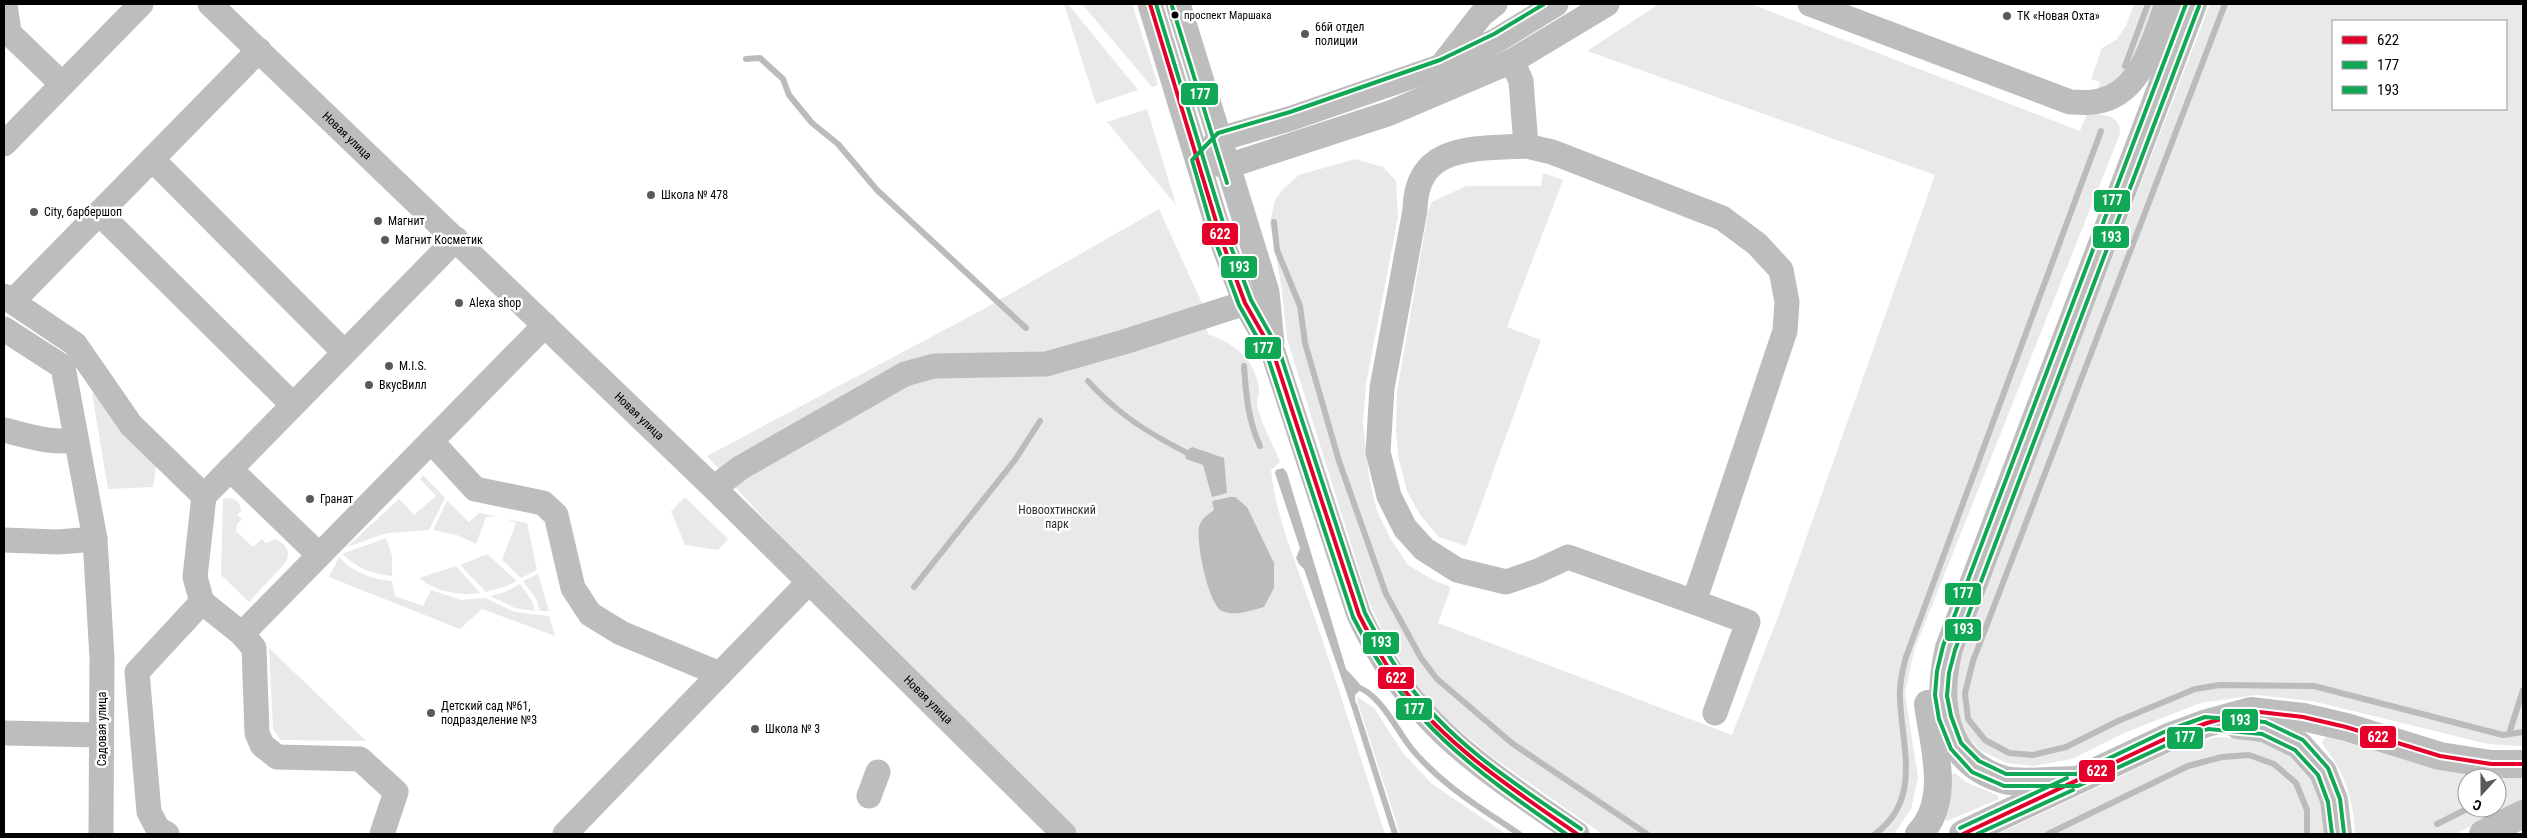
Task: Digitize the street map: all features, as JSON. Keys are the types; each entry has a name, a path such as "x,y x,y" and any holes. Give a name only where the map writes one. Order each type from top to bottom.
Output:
{"main road":[{"path":"1919,834 1924,829 1937,799 1937,763 1927,701 1929,670 1937,643 2180,4"},
{"path":"2077,780 2005,780 1975,766 1956,746 1944,718 1942,696 1943,672 1952,638 2193,4"},
{"path":"1963,834 2169,737 2207,722 2251,711 2303,717 2440,756 2491,764 2523,764"},
{"path":"2207,722 2264,728 2299,745 2322,772 2334,800 2338,834"},
{"path":"2483,834 2523,814"}],"street":[{"path":"5,4 9,33 62,84"},
{"path":"4,144 141,4"},
{"name":"Новая улица","path":"210,4 714,488 1064,834"},
{"path":"1150,4 1222,241 1245,303 1273,352 1359,615 1373,646 1393,678 1436,728 1464,754 1577,834"},
{"path":"1178,4 1267,292 1273,352"},
{"path":"1442,66 1481,15 1495,4"},
{"path":"1198,160 1220,139 1292,118 1442,66 1497,40 1556,4"},
{"path":"1198,160 1228,166 1390,113 1512,61 1607,4"},
{"path":"1810,4 2070,102 2094,102 2117,95 2140,71 2167,4"},
{"path":"204,496 131,425 75,344 8,298 99,213 259,50"},
{"path":"1512,61 1521,81 1526,146"},
{"path":"1694,602 1785,331 1787,302 1781,270 1757,244 1722,218 1552,152 1526,146 1474,150 1439,157 1428,168 1415,191 1415,210 1382,388 1378,452 1389,496 1405,528 1424,549 1456,570 1506,582 1538,572 1568,557 1748,622 1715,713"},
{"path":"152,160 344,352"},
{"path":"99,213 293,405"},
{"path":"382,834 396,792 360,759 277,757 262,745 257,733 254,648 242,634 202,602 195,577 204,496 456,239"},
{"path":"714,488 740,468 905,374 934,366 1046,364 1124,342 1245,303"},
{"path":"242,634 545,325"},
{"name":"Садовая улица","path":"4,329 62,367 95,539 102,671 101,834"},
{"path":"4,430 49,442 61,443 76,440"},
{"path":"431,441 474,489 543,503 556,515 573,588 590,614 621,632 720,674"},
{"path":"230,469 319,555"},
{"path":"4,540 58,542 95,539"},
{"path":"565,834 809,582"},
{"path":"168,834 158,828 149,812 137,672 202,602"},
{"path":"102,671 137,672"},
{"path":"4,733 102,735"},
{"path":"870,796 878,772"}],"green space":[{"path":"1064,4 1068,4 1138,90 1096,104"},
{"path":"1082,4 1132,4 1158,85 1152,87"},
{"path":"1659,4 1751,4 2080,131 2087,113 2110,117 2120,127 2120,134 1914,651 1905,693 1918,778 1911,809 1894,834 1602,834 1488,754 1433,708 1408,674 1381,628 1369,602 1287,339 1282,290 1270,223 1275,200 1284,188 1299,175 1355,159 1383,167 1396,181 1398,217 1366,384 1363,423 1369,477 1377,511 1390,538 1408,565 1433,580 1451,587 1438,623 1732,735 1781,609 1935,175 1587,51"},
{"path":"2134,4 2155,4 2138,51 2121,78 2097,90 2100,82 2091,79 2102,48 2116,40 2126,26"},
{"path":"2210,4 2523,4 2523,746 2488,744 2312,701 2257,695 2200,703 2124,733 2072,759 2033,766 2006,763 1980,750 1964,733 1957,712 1954,681 1960,653"},
{"path":"1147,109 1176,205 1107,122"},
{"path":"1543,173 1563,180 1507,327 1541,340 1466,546 1439,537 1420,515 1407,491 1398,456 1396,431 1397,392 1428,212 1432,202 1466,186 1541,186"},
{"name":"Новоохтинский парк","path":"1159,209 1201,301 1208,334 1227,343 1242,354 1257,378 1259,391 1257,404 1259,412 1280,462 1271,470 1282,523 1385,834 1071,834 934,706 707,456 980,311"},
{"path":"101,388 156,466 153,487 108,489 92,394"},
{"path":"423,475 445,498 429,530 387,533 347,547 399,499 414,515 436,496 420,479"},
{"path":"685,497 728,539 718,550 685,545 671,511"},
{"path":"223,499 234,499 241,508 237,515 242,519 237,524 236,531 253,547 262,539 266,543 275,539 282,543 288,551 286,562 249,602 221,575"},
{"path":"447,501 469,522 479,513 496,516 486,517 476,544 457,535 433,530"},
{"path":"506,519 527,523 537,570 521,578 502,560 516,523"},
{"path":"386,538 392,556 392,576 378,574 365,569 353,563 342,554"},
{"path":"487,554 517,581 486,592 460,565"},
{"path":"339,557 363,574 377,579 392,581 395,596 423,606 431,590 461,600 485,598 515,612 549,616 555,636 482,609 460,629 329,577"},
{"path":"456,566 480,593 448,592 433,587 419,578"},
{"path":"538,574 549,611 540,611 536,599 523,581"},
{"path":"520,584 532,601 535,611 515,608 490,596 505,592"},
{"path":"269,648 366,741 281,740 273,729"},
{"path":"1358,697 1374,708 1403,753 1432,784 1506,834 1400,834 1357,700"},
{"path":"2216,737 2258,739 2291,756 2311,778 2324,804 2325,834 1998,834 2176,750"},
{"path":"2327,737 2437,768 2457,770 2457,818 2488,818 2455,834 2355,834 2350,797 2337,765 2322,743 2324,738"},
{"path":"1955,773 1966,782 1997,795 1999,799 1947,821 1943,819 1951,775"},
{"path":"2507,775 2523,777 2523,801 2507,809"}],"shaded area":[{"path":"1086,378 1089,378 1123,410 1160,435 1188,450 1192,447 1224,458 1227,493 1212,497 1203,465 1186,459 1185,455 1144,432 1119,414 1085,382"},
{"path":"1283,468 1287,473 1346,669 1362,688 1355,695 1356,712 1351,706 1304,569 1296,558 1300,548 1275,473 1276,470"},
{"path":"1235,497 1247,507 1274,563 1274,588 1264,607 1238,613 1227,613 1217,606 1204,572 1199,545 1199,527 1207,515 1214,510 1212,501"}],"waterway":[{"path":"2125,66 2148,4"},
{"path":"2225,4 1973,661 1965,693 1968,719 1985,740 2009,753 2033,755 2066,747 2118,721 2195,689 2220,685 2314,686 2503,735 2523,732"},
{"path":"746,59 760,58 783,79 789,95 812,123 838,144 877,190 1026,328"},
{"path":"1875,834 1890,820 1899,805 1904,789 1906,772 1900,694 1901,678 1906,657 2101,131"},
{"path":"1274,222 1277,250 1300,306 1305,343 1339,461 1386,594 1421,658 1437,679 1513,744 1647,834"},
{"path":"1244,366 1250,417 1260,446"},
{"path":"914,587 1015,460 1040,421"},
{"path":"1355,686 1364,690 1380,704 1411,748 1435,773 1462,795 1519,834"},
{"path":"2509,734 2523,690"},
{"path":"1354,705 1395,834"},
{"path":"2048,834 2188,766 2222,757 2249,755 2274,764 2296,783 2307,810 2307,834"},
{"path":"2437,824 2457,814"}],"transit line":[{"name":"622","path":"1150,4 1222,241 1245,303 1273,352 1359,615 1396,679 1440,730 1484,767 1577,834"},
{"name":"193","path":"1156,4 1228,239 1251,300 1279,350 1365,613 1400,673 1443,725 1510,780 1581,829"},
{"name":"177","path":"1544,4 1494,34 1440,60 1290,112 1218,133 1192,160 1216,243 1239,305 1267,355 1353,617 1374,654 1419,715 1472,764 1566,834"},
{"name":"177","path":"2186,4 1943,646 1937,671 1935,695 1939,719 1951,749 1972,772 2004,786 2078,786 2171,743 2208,729 2262,734 2295,750 2318,775 2328,802 2332,834"},
{"name":"177","path":"1172,6 1227,183"},
{"name":"193","path":"2199,6 1955,650 1949,673 1947,696 1951,716 1961,743 1979,761 2006,774 2076,774 2166,731 2205,717 2265,722 2303,740 2328,768 2340,799 2344,833"},
{"name":"622","path":"1963,834 2169,737 2207,723 2251,711 2303,717 2346,727 2440,756 2491,764 2523,764"},
{"name":"193","path":"1960,828 2067,778"},
{"name":"177","path":"1977,834 2073,790"}],"place":[{"name":"проспект Маршака","path":"1175,15"},
{"name":"ТК «Новая Охта»","path":"2007,16"},
{"name":"66й отдел полиции","path":"1305,34"},
{"name":"Школа № 478","path":"651,195"},
{"name":"City, барбершоп","path":"34,212"},
{"name":"Магнит","path":"378,221"},
{"name":"Магнит Косметик","path":"385,240"},
{"name":"Alexa shop","path":"459,303"},
{"name":"M.I.S.","path":"389,366"},
{"name":"ВкусВилл","path":"369,385"},
{"name":"Гранат","path":"310,499"},
{"name":"Детский сад №61, подразделение №3","path":"431,713"},
{"name":"Школа № 3","path":"755,729"}]}
